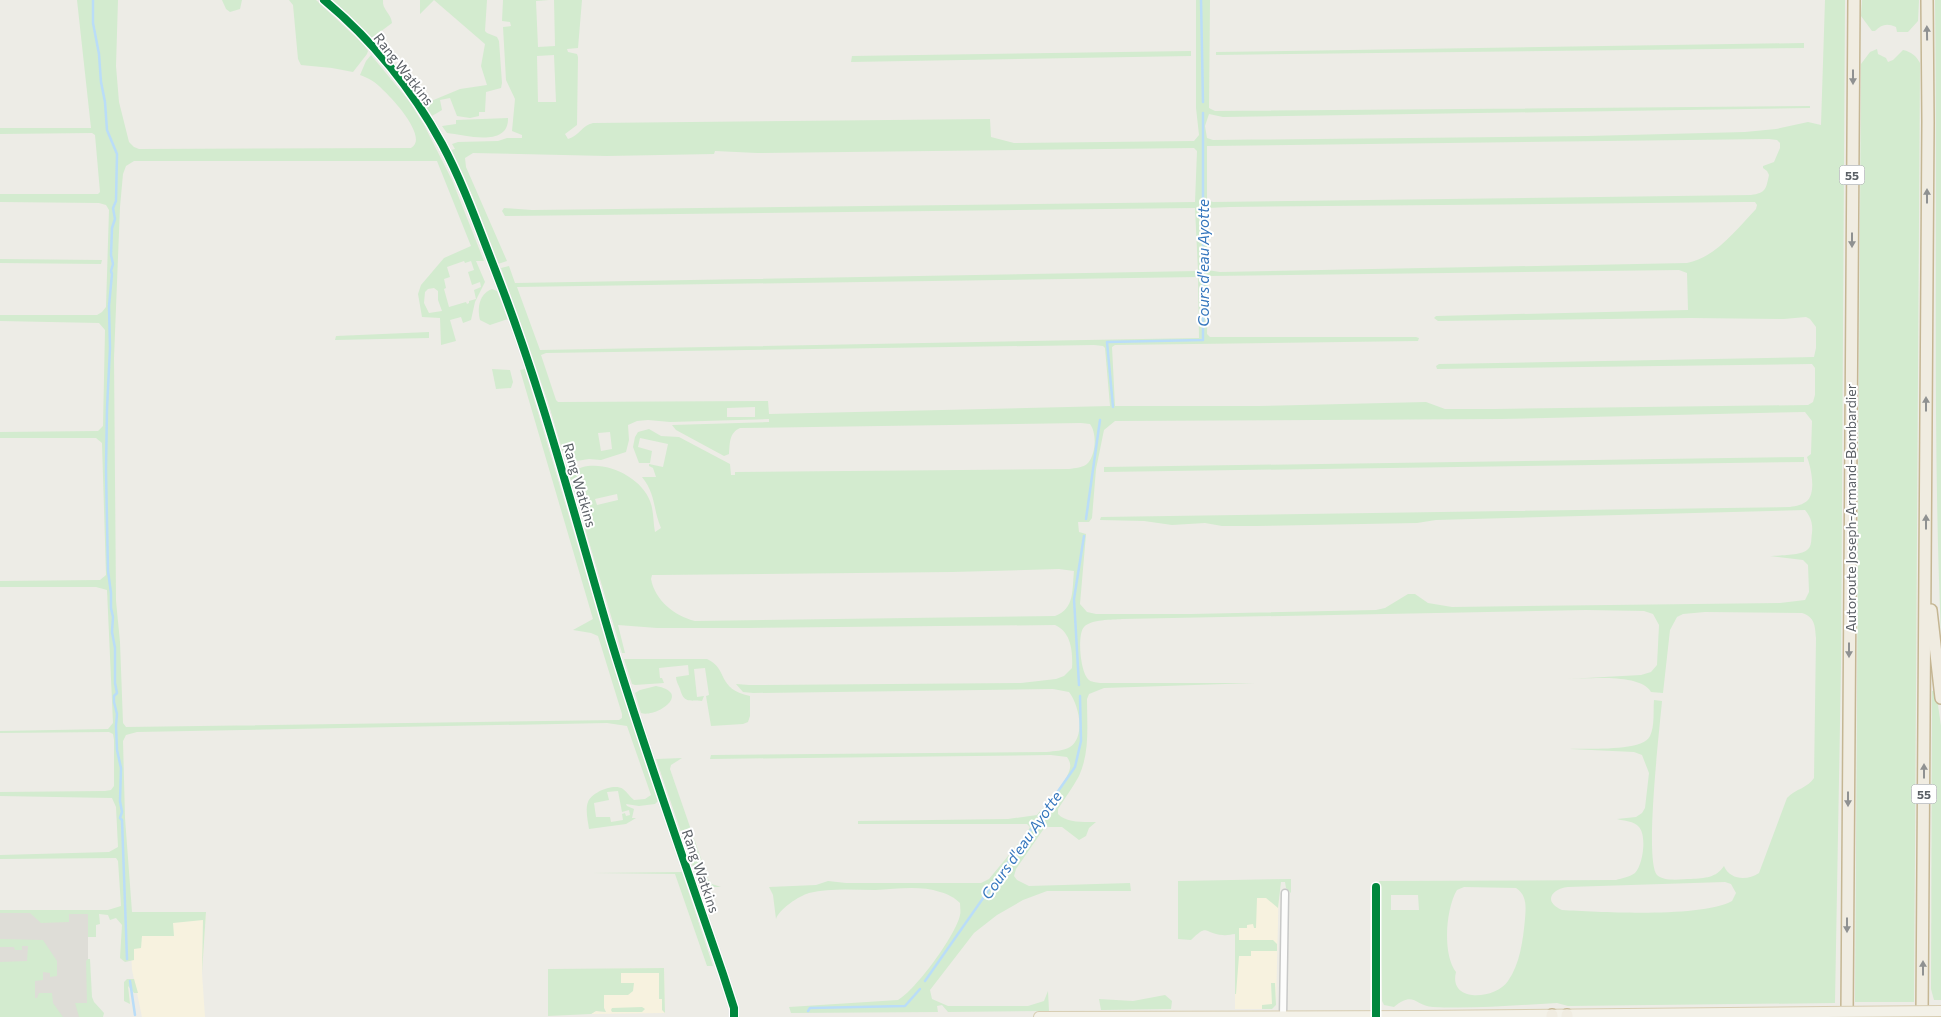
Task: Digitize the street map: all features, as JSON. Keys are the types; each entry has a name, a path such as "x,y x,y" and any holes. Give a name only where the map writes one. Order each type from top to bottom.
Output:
{"highway":[{"name":"Autoroute Joseph-Armand-Bombardier","path":"1847,1017 1854,0"},
{"name":"55","path":"1922,1017 1927,0"},
{"path":"1925,571 1941,698"},
{"path":"1841,1017 1847,950"}],"main road":[{"path":"1039,1017 1567,1016 1941,1010"}],"street":[{"name":"Rang Watkins","path":"324,0 372,45 414,98 446,153 480,233 507,300 541,399 621,674 734,1008 734,1017"},
{"path":"1376,887 1376,1016"},
{"path":"1284,1016 1285,893"}],"shaded area":[{"path":"1279,880 1276,1005 1270,1009 1235,1009 1235,934 1239,928 1243,928 1243,910"},
{"path":"0,910 88,910 90,1017 0,1017"},
{"path":"206,912 202,973 205,1017 142,1017 132,970 129,913"},
{"path":"664,968 665,1013 591,1014 596,1011 606,1012 604,1008 603,969"}],"green space":[{"path":"77,0 118,0 116,66 119,102 129,142 139,149 411,148 415,143 416,136 408,119 378,85 360,75 371,55 409,101 424,125 452,180 484,261 476,261 485,282 475,302 471,320 463,323 461,317 450,320 456,341 441,345 440,318 422,317 418,294 421,285 444,258 471,246 437,161 134,161 126,166 123,174 120,207 114,358 116,601 120,642 123,723 126,727 619,720 622,718 598,636 573,630 593,619 520,370 525,369 617,677 658,801 655,804 639,806 626,804 634,809 632,818 636,818 626,824 589,829 587,805 590,798 598,792 619,787 634,800 645,799 651,795 627,726 607,723 137,732 126,735 123,741 125,818 132,912 206,912 202,973 203,920 173,923 174,936 142,936 141,948 134,949 134,960 125,962 120,958 122,925 116,918 110,920 108,915 99,914 100,924 96,925 96,937 88,937 88,914 69,914 69,922 41,923 30,913 0,913 0,910 108,910 121,906 118,861 116,858 0,859 0,855 109,852 118,847 116,807 112,798 0,796 0,792 105,791 111,790 114,786 114,740 113,734 109,732 0,733 0,731 108,729 113,723 107,590 96,587 0,587 0,581 100,580 106,575 102,443 96,438 0,438 0,432 98,431 103,426 105,330 99,323 0,321 0,315 97,315 106,307 109,210 106,205 99,203 0,202 0,194 98,194 100,192 95,135 92,133 0,134 0,128 91,128","holes":["464,261 465,263 471,261 474,270 468,272 472,285 480,282 481,287 474,290 476,299 469,301 467,304 466,302 449,307 444,289 446,288 444,279 450,277 447,267","434,288 438,291 438,300 442,311 429,313 424,303 425,292 428,289","618,791 622,812 629,810 630,815 622,814 623,820 611,822 610,817 596,817 594,803 609,800 607,792"]},
{"path":"222,0 242,0 240,9 230,12 226,9"},
{"path":"289,0 316,0 363,44 368,51 367,54 353,72 301,65 298,59 293,5"},
{"path":"332,0 383,0 392,23 372,38"},
{"path":"420,0 434,0 420,14"},
{"path":"434,0 487,0 485,31 497,37 499,41 502,83 501,88 486,92 485,112 479,112 479,116 470,118 457,116 450,98 440,100 442,110 432,116 424,104 460,89 487,85 481,66 485,44"},
{"path":"503,0 549,0 536,1 538,47 555,46 554,0 582,0 578,48 567,49 568,52 577,54 578,57 577,125 565,134 568,139 593,123 990,119 991,137 1014,143 1194,141 1199,135 1196,108 1196,0 1210,0 1209,108 1215,111 1810,106 1810,108 1223,117 1209,114 1205,126 1207,138 1213,140 1587,136 1745,132 1776,129 1808,122 1821,125 1825,0 1845,0 1841,667 1835,1003 1568,1006 1557,1003 1433,1007 1410,999 1394,1007 1384,1005 1382,1001 1379,881 1616,880 1635,873 1640,864 1643,850 1641,831 1639,827 1629,821 1617,819 1636,817 1645,808 1649,773 1642,755 1634,752 1570,749 1626,747 1645,741 1650,736 1653,728 1654,700 1662,701 1652,820 1653,865 1657,875 1664,879 1705,878 1714,875 1724,866 1730,874 1739,878 1754,876 1759,873 1787,798 1814,778 1816,638 1815,626 1810,617 1802,613 1705,612 1683,614 1677,617 1670,630 1663,693 1651,692 1645,686 1636,682 1613,678 1567,679 1641,675 1651,672 1657,665 1659,625 1653,614 1644,611 1586,610 1122,619 1102,620 1087,624 1082,631 1080,654 1083,670 1091,681 1100,683 1255,683 1104,688 1089,694 1087,699 1086,748 1083,767 1058,809 1058,814 1070,820 1096,822 1089,828 1086,836 1079,840 1062,827 1045,827 1016,869 1014,876 1017,880 1029,886 1130,883 1131,891 1047,891 1023,900 997,915 974,933 930,990 932,999 948,1006 1028,1006 1044,1001 1048,991 1049,1011 948,1012 942,1005 937,1006 938,1012 791,1013 789,1007 898,1000 914,986 943,948 957,924 960,914 960,903 946,894 924,889 825,890 800,897 785,907 776,919 773,895 769,887 816,885 828,881 846,883 981,883 989,879 1027,833 1030,827 1027,824 858,824 858,821 1008,819 1037,815 1065,779 1070,768 1070,762 1067,757 1051,755 710,759 711,755 1056,751 1068,748 1075,742 1079,728 1078,712 1069,692 1053,689 753,693 743,692 736,684 1021,683 1056,679 1064,676 1072,668 1072,655 1068,637 1065,632 1055,625 657,628 618,625 625,653 622,653 570,478 571,475 573,477 572,472 582,467 593,466 617,470 628,476 645,492 650,501 655,532 661,528 650,490 642,477 656,477 653,468 649,464 663,467 668,444 640,438 638,447 652,451 650,463 639,463 633,447 635,437 638,432 649,429 661,436 679,437 730,464 731,475 735,475 735,472 1069,469 1084,466 1091,459 1095,443 1094,433 1090,424 1081,423 740,428 732,436 729,454 724,456 676,430 672,425 769,422 769,419 670,422 648,420 637,421 628,425 629,440 626,452 601,460 589,459 570,462 568,455 567,460 565,459 548,402 501,268 509,266 515,283 1198,271 1195,208 505,216 502,211 504,208 532,210 1195,202 1197,151 1194,148 757,153 715,151 714,154 607,156 473,153 465,158 466,167 507,261 498,264 469,188 451,150 455,149 452,144 458,142 522,138 522,135 512,131 515,99 506,80 503,27 511,26 510,22 502,21","holes":["554,55 556,102 538,102 537,56","1769,139 1777,140 1780,143 1780,148 1774,162 1763,166 1769,175 1766,187 1760,193 1751,195 1213,202 1207,200 1207,146","1745,202 1755,202 1757,205 1756,209 1725,242 1707,255 1687,263 1220,272 1207,270 1207,208","1679,270 1687,273 1688,310 1436,316 1434,318 1438,321 1691,318 1784,319 1806,317 1816,327 1814,357 1439,364 1436,366 1437,369 1812,364 1815,368 1815,395 1813,402 1808,405 1445,409 1426,402 1259,406 1115,406 1112,347 1115,345 1418,341 1419,338 1210,337 1207,334 1208,276","1198,277 1199,338 540,350 517,287","1094,345 1105,348 1110,406 769,414 768,401 558,402 541,355 546,353","755,407 755,417 727,417 727,408","1805,412 1812,421 1811,454 1807,457 1811,473 1812,491 1806,502 1790,507 1101,517 1100,520 1144,521 1172,525 1205,523 1222,526 1256,526 1417,523 1436,520 1805,510 1810,518 1812,527 1809,548 1797,554 1770,556 1803,560 1808,565 1809,592 1805,600 1780,603 1452,607 1428,603 1415,594 1408,594 1385,608 1376,610 1191,614 1096,614 1087,612 1080,604 1086,534 1079,532 1078,522 1089,522 1092,518 1096,469 1104,430 1115,421 1501,419","610,432 612,449 601,451 598,433","617,494 618,500 597,505 595,499","1059,569 1074,571 1069,603 1066,609 1055,616 695,621 673,611 661,600 653,587 652,575","1725,882 1731,884 1736,893 1732,901 1698,910 1624,913 1562,910 1556,907 1551,900 1557,890 1568,887","1464,887 1516,888 1522,894 1526,910 1520,952 1512,974 1502,987 1484,995 1474,995 1459,989 1455,982 1456,972 1447,943 1450,908 1457,890","1391,895 1418,895 1419,910 1391,910"]},
{"path":"1862,0 1919,0 1918,21 1908,32 1897,32 1896,27 1890,25 1882,26 1872,31 1861,16"},
{"path":"1935,0 1941,0 1941,635 1936,397"},
{"path":"1804,43 1804,48 1216,55 1216,52"},
{"path":"1877,49 1878,54 1886,58 1888,62 1893,60 1903,50 1917,58 1920,63 1914,1002 1855,1002 1861,64 1870,52"},
{"path":"1191,51 1191,56 851,62 852,56"},
{"path":"508,118 506,127 501,133 485,138 447,133 442,126 456,124 456,120"},
{"path":"0,259 102,260 101,264 0,263"},
{"path":"492,289 497,291 508,319 490,325 480,320 479,311 480,302 484,294"},
{"path":"429,332 429,338 335,340 336,336"},
{"path":"492,369 510,370 513,382 511,388 496,389"},
{"path":"1804,457 1804,462 1104,472 1104,467"},
{"path":"624,659 707,659 714,663 732,689 750,696 750,716 748,722 711,726 706,696 709,695 705,668 694,669 697,697 704,696 702,701 690,700 683,697 676,677 689,675 688,665 659,668 660,678 662,678 664,683 635,685 632,684"},
{"path":"656,686 667,689 671,694 671,699 668,704 655,712 641,713 635,693"},
{"path":"1932,691 1936,691 1941,726 1941,1000 1934,1000 1931,989"},
{"path":"682,758 671,765 670,769 708,879 712,884 721,887 700,887 656,759"},
{"path":"682,872 713,966 707,966 675,874 592,873"},
{"path":"1291,879 1291,893 1286,888 1285,882 1281,882 1278,908 1266,898 1257,898 1256,928 1254,928 1253,924 1247,925 1247,928 1239,928 1239,940 1273,940 1277,944 1277,951 1251,951 1251,956 1239,956 1236,994 1235,934 1224,935 1204,930 1191,940 1178,939 1178,881"},
{"path":"0,939 43,940 57,961 57,976 50,977 50,973 43,972 43,980 35,981 35,998 37,998 39,993 52,993 53,1003 63,1017 0,1017 0,962 27,961 28,946 22,946 22,950 15,950 14,947 0,947"},
{"path":"90,959 92,997 104,1013 103,1017 79,1017 75,1003 87,1003 86,961"},
{"path":"664,968 665,1013 662,1010 662,999 659,999 659,973 621,973 621,983 634,983 633,991 628,995 604,995 604,1008 606,1012 596,1011 591,1014 548,1016 548,969"},
{"path":"127,979 134,979 138,993 134,993 128,986 130,1004 124,1001 124,982"},
{"path":"1271,983 1275,983 1276,1005 1272,1009 1262,1009 1262,1005 1272,1004"},
{"path":"1165,995 1172,1001 1171,1009 1101,1010 1099,999 1133,1001"},
{"path":"642,1007 645,1009 642,1012 612,1012 611,1010 612,1008"}],"waterway":[{"path":"93,0 93,23 99,54 107,130 117,154 116,201 113,208 115,219 112,228 111,255 113,264 109,306 110,348 106,470 108,571 113,617 112,632 115,648 115,683 117,693 114,696 114,702 117,714 117,750 121,768 120,801 122,812 120,818 122,820 127,959"},
{"name":"Cours d'eau Ayotte","path":"1201,0 1203,102"},
{"name":"Cours d'eau Ayotte","path":"1113,407 1107,342 1203,340 1203,113"},
{"name":"Cours d'eau Ayotte","path":"1086,519 1100,420"},
{"name":"Cours d'eau Ayotte","path":"1079,685 1074,599 1084,536"},
{"name":"Cours d'eau Ayotte","path":"925,981 1075,767 1081,741 1080,696"},
{"path":"130,981 135,1015"},
{"name":"Cours d'eau Ayotte","path":"808,1011 810,1008 905,1006 920,989"}],"cycle path":[{"path":"324,0 342,15 375,49 418,104 442,144 470,205 527,359 557,452 624,682 723,974 734,1008 734,1017"},
{"path":"1376,887 1376,1016"}]}
